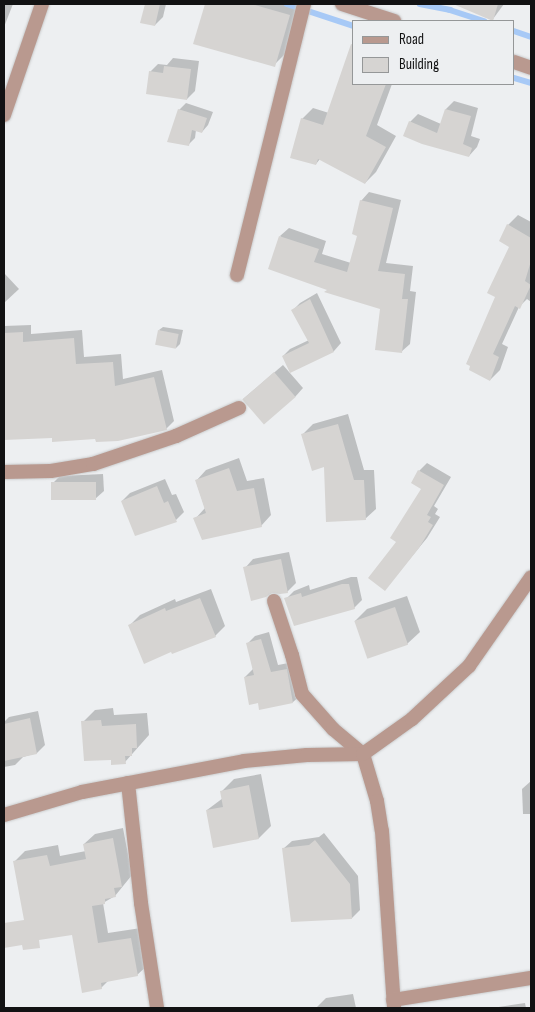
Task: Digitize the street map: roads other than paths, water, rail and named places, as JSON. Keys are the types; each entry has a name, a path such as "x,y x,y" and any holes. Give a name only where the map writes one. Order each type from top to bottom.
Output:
{"street":[{"path":"4,115 42,4"},
{"path":"237,275 304,4"},
{"path":"342,4 391,20"},
{"path":"515,62 531,68"},
{"path":"4,472 51,471 93,464 176,436 239,408"},
{"path":"4,815 82,792 244,761 307,755 363,754 412,719 469,666 531,577"},
{"path":"274,601 292,655 302,694 333,729 363,754 377,801 382,831 393,1004 531,978"},
{"path":"128,783 141,903 157,1008"}],"waterway":[{"path":"287,4 352,25"},
{"path":"420,4 450,10 481,20"},
{"path":"515,31 531,37"},
{"path":"515,78 531,83"}]}
